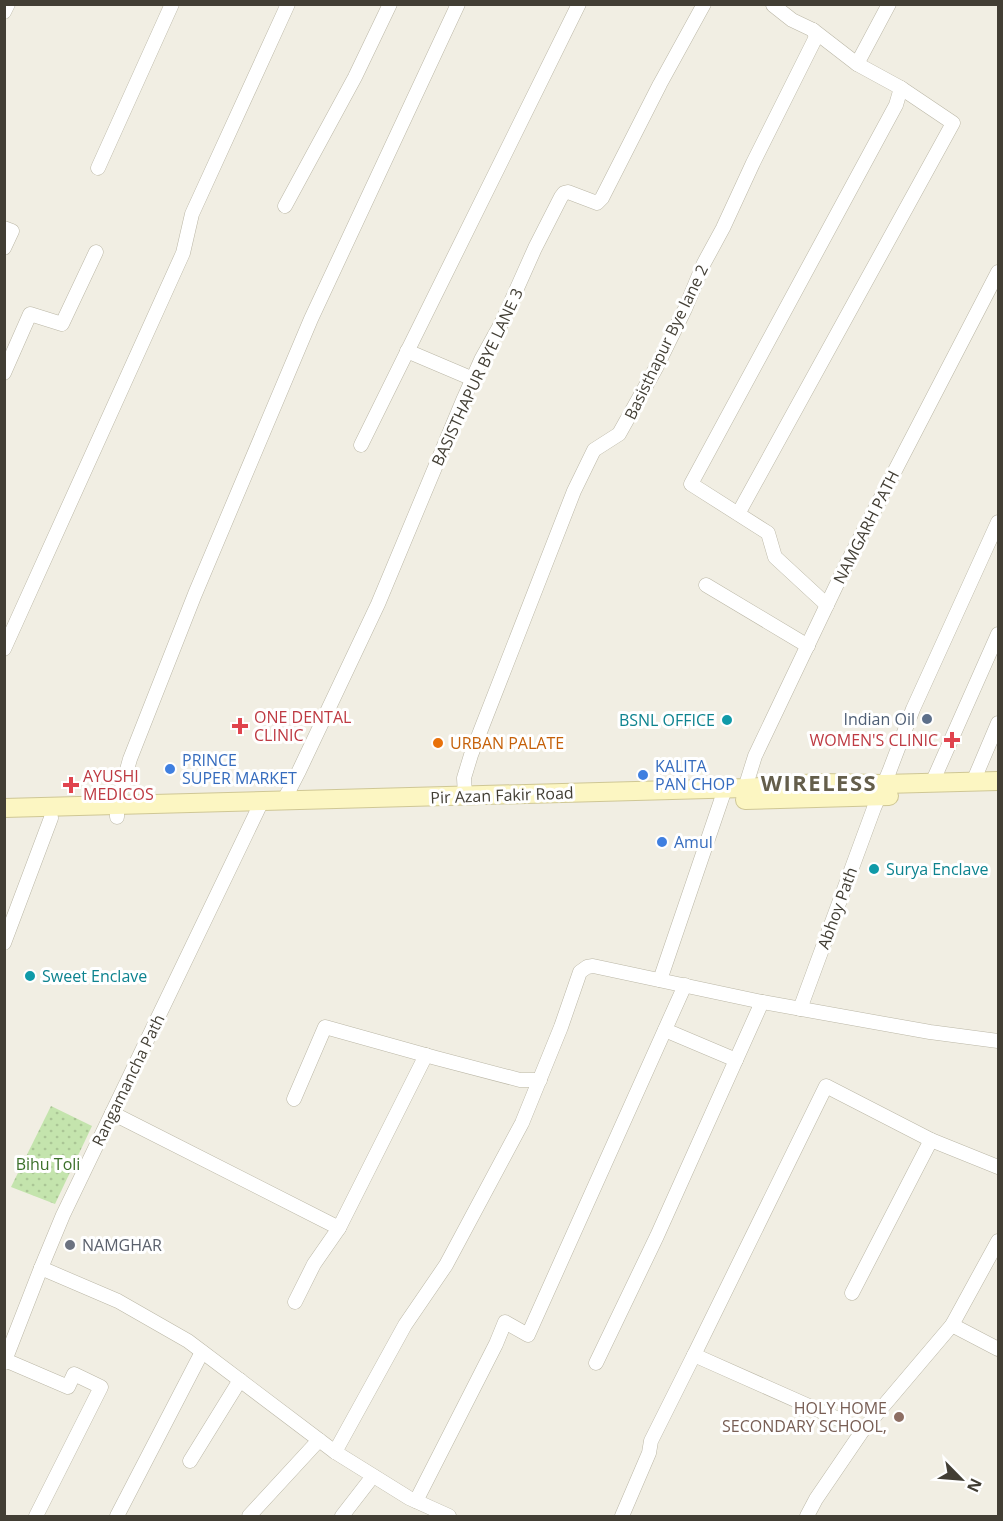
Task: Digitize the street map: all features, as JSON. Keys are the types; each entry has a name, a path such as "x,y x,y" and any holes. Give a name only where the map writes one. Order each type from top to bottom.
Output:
{"main road":[{"name":"Pir Azan Fakir Road","path":"4,808 117,811 723,794 745,788 819,783 879,796 933,783 999,781"},
{"name":"Pir Azan Fakir Road","path":"259,807 284,800 465,795 879,796 999,793"},
{"name":"Pir Azan Fakir Road","path":"4,820 117,811"}],"street":[{"path":"4,12 8,4"},
{"path":"98,168 172,4"},
{"path":"4,649 183,253 192,214 288,4"},
{"path":"285,206 355,77 390,4"},
{"path":"117,811 130,759 195,594 311,319 458,4"},
{"path":"361,445 579,4"},
{"name":"BASISTHAPUR BYE LANE 3","path":"284,800 378,604 473,379 561,197 568,192 597,203 602,198 704,4"},
{"path":"858,64 889,4"},
{"path":"738,514 954,123 901,88 858,64 813,30 792,20 772,5"},
{"name":"Basisthapur Bye lane 2","path":"465,795 464,778 471,755 574,491 594,450 620,434 657,366 685,309 704,263 805,61 816,37 813,30"},
{"path":"827,605 775,557 768,533 691,484 896,105 901,88"},
{"path":"4,228 12,231 4,248"},
{"path":"4,373 30,314 62,324 96,252"},
{"name":"NAMGARH PATH","path":"745,788 755,756 846,565 999,272"},
{"path":"407,351 473,379"},
{"name":"Abhoy Path","path":"800,1009 913,709 999,522"},
{"path":"706,585 808,646"},
{"path":"933,783 999,634"},
{"path":"973,782 999,723"},
{"path":"660,980 723,794"},
{"name":"Rangamancha Path","path":"5,1362 63,1215 259,807"},
{"path":"4,943 51,818"},
{"path":"335,1452 405,1325 446,1265 522,1123 561,1027 580,972 587,967 593,966 800,1009 930,1032 999,1041"},
{"path":"416,1501 505,1322 528,1335 685,985"},
{"path":"596,1363 657,1236 762,1002"},
{"path":"294,1099 325,1027 520,1080 540,1080"},
{"path":"665,1030 736,1060"},
{"path":"295,1302 314,1264 339,1228 426,1055"},
{"path":"622,1516 649,1453 651,1442 826,1086 931,1140 999,1167"},
{"path":"112,1113 339,1228"},
{"path":"852,1293 931,1140"},
{"path":"807,1516 863,1430 952,1325 999,1241"},
{"path":"41,1268 118,1301 188,1341 335,1452 416,1501 449,1516"},
{"path":"952,1325 999,1349"},
{"path":"117,1516 202,1352"},
{"path":"694,1355 863,1430"},
{"path":"5,1362 68,1387 75,1374 101,1387 36,1516"},
{"path":"190,1461 240,1380"},
{"path":"249,1516 319,1440"},
{"path":"342,1516 373,1476"}],"green space":[{"name":"Bihu Toli","path":"51,1106 92,1126 55,1204 11,1187"}],"place":[{"name":"Indian Oil","path":"927,719"},
{"name":"BSNL OFFICE","path":"727,720"},
{"name":"ONE DENTAL CLINIC","path":"240,726"},
{"name":"WOMEN'S CLINIC","path":"952,740"},
{"name":"URBAN PALATE","path":"438,743"},
{"name":"PRINCE SUPER MARKET","path":"170,769"},
{"name":"KALITA PAN CHOP","path":"643,775"},
{"name":"AYUSHI MEDICOS","path":"71,785"},
{"name":"Amul","path":"662,842"},
{"name":"Surya Enclave","path":"874,869"},
{"name":"Sweet Enclave","path":"30,976"},
{"name":"NAMGHAR","path":"70,1245"},
{"name":"HOLY HOME SECONDARY SCHOOL,","path":"899,1417"}],"district":[{"name":"WIRELESS","path":"819,783"}]}
